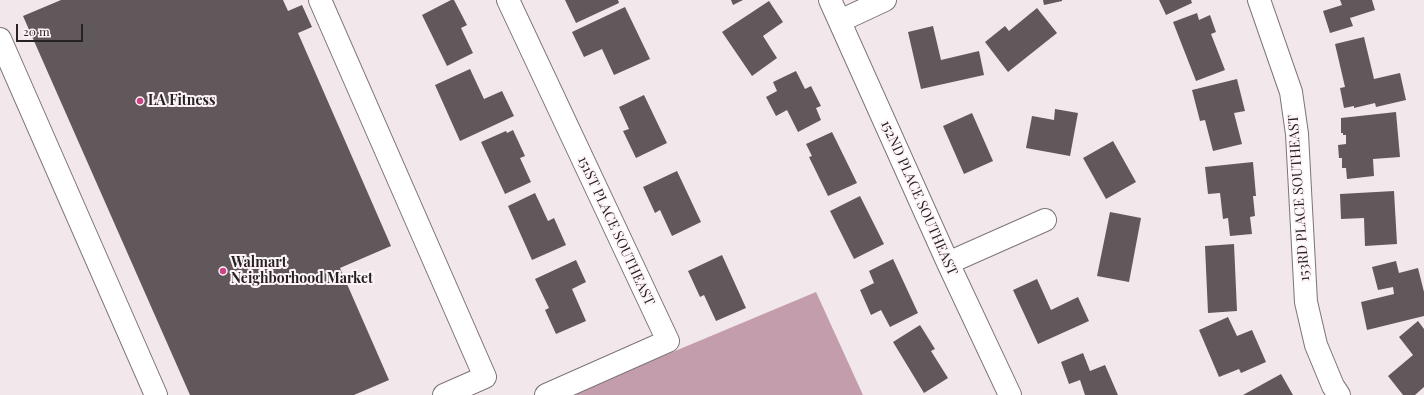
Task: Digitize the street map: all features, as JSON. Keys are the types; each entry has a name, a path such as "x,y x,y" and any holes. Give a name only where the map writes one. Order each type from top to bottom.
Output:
{"street":[{"path":"320,0 485,377 444,395"},
{"name":"151ST PLACE SOUTHEAST","path":"508,0 668,341 546,395"},
{"name":"152ND PLACE SOUTHEAST","path":"830,0 948,263 1010,395"},
{"path":"840,20 885,0"},
{"name":"153RD PLACE SOUTHEAST","path":"1259,0 1291,92 1297,134 1306,302 1316,345 1333,386 1339,395"},
{"path":"0,39 156,395"},
{"path":"948,263 1045,220"}],"shaded area":[{"path":"816,292 863,395 570,395"}],"building":[{"path":"61,0 283,0 288,11 302,5 312,27 298,33 391,246 340,268 389,380 354,395 190,395 23,16"},
{"path":"451,0 454,0 467,25 461,28 473,53 447,66 422,15"},
{"path":"565,0 618,0 619,3 576,23"},
{"path":"731,0 743,0 733,5"},
{"path":"1043,0 1062,0 1062,1 1044,5"},
{"path":"1159,0 1191,0 1192,3 1166,15"},
{"path":"1340,0 1372,0 1375,10 1350,18 1353,26 1330,33 1323,11 1342,5"},
{"path":"769,1 783,22 763,36 777,58 752,76 722,32"},
{"path":"625,7 650,59 614,75 602,49 584,57 572,32"},
{"path":"1037,8 1057,33 1008,72 985,42 1005,26 1009,31"},
{"path":"1197,13 1199,20 1210,15 1216,32 1211,34 1225,70 1196,81 1173,22"},
{"path":"933,26 941,60 979,51 984,75 921,89 908,32"},
{"path":"1364,37 1374,79 1400,73 1406,100 1376,107 1375,103 1354,108 1354,106 1344,108 1340,88 1345,87 1335,44"},
{"path":"470,69 484,99 502,91 514,116 460,141 435,85"},
{"path":"796,71 805,89 811,86 821,106 816,108 821,120 798,132 787,110 776,116 766,97 777,91 773,82"},
{"path":"1237,79 1245,111 1234,113 1242,144 1213,151 1205,120 1200,121 1192,90"},
{"path":"644,95 667,143 636,158 623,131 629,129 619,107"},
{"path":"1055,109 1078,113 1070,156 1026,148 1032,116 1054,120"},
{"path":"1396,112 1400,157 1373,159 1374,176 1347,179 1346,168 1342,168 1342,158 1339,158 1338,145 1346,144 1346,135 1341,133 1341,118"},
{"path":"972,113 993,161 964,174 943,126"},
{"path":"513,130 525,156 520,158 531,182 505,194 481,142 506,131 507,133"},
{"path":"832,132 857,183 828,196 809,157 812,156 806,144"},
{"path":"1113,141 1136,182 1106,199 1083,158"},
{"path":"1253,162 1256,196 1253,196 1255,216 1250,217 1252,234 1230,236 1228,218 1223,219 1220,193 1208,194 1205,167"},
{"path":"677,171 701,222 672,236 660,210 655,213 643,187"},
{"path":"1394,191 1397,244 1365,246 1364,218 1341,219 1340,194"},
{"path":"535,193 548,221 554,218 566,245 532,260 508,206"},
{"path":"860,196 884,244 854,259 830,211"},
{"path":"1110,212 1141,218 1129,282 1097,276"},
{"path":"1234,244 1237,311 1208,313 1205,246"},
{"path":"722,255 746,308 716,321 704,295 700,297 688,271"},
{"path":"893,259 918,313 890,327 881,310 871,315 860,290 874,283 869,271"},
{"path":"576,260 586,282 572,289 586,321 556,334 545,310 549,308 535,279"},
{"path":"1396,261 1399,273 1418,268 1424,292 1424,316 1367,330 1361,302 1394,294 1393,287 1378,290 1372,267"},
{"path":"1037,279 1051,310 1078,297 1089,321 1038,344 1013,290"},
{"path":"1228,317 1237,336 1252,330 1266,362 1241,373 1239,369 1219,377 1199,330"},
{"path":"1418,321 1424,329 1424,387 1415,395 1403,395 1388,376 1413,355 1399,337"},
{"path":"920,325 935,349 931,351 948,378 924,393 893,342"},
{"path":"1083,353 1090,371 1105,365 1118,395 1085,395 1080,380 1069,384 1061,362"},
{"path":"1281,374 1293,395 1243,395"}],"place":[{"name":"LA Fitness","path":"140,101"},
{"name":"Walmart Neighborhood Market","path":"223,271"}]}
